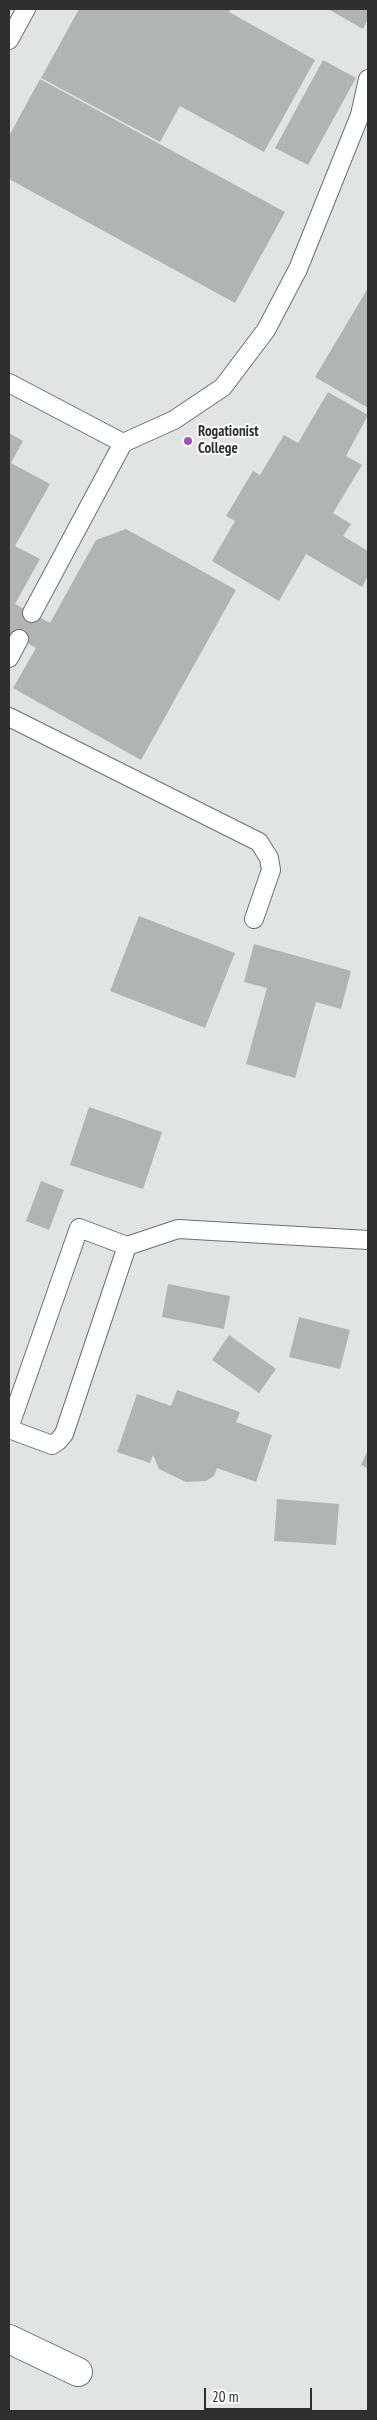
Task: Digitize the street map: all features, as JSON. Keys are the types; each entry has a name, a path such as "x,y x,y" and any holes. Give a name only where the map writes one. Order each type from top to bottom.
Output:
{"street":[{"path":"9,2339 78,2372"}],"lane":[{"path":"9,40 26,9"},
{"path":"32,614 122,443 174,420 223,387 266,330 298,269 360,115 368,78"},
{"path":"9,383 122,443"},
{"path":"9,658 19,639"},
{"path":"9,717 259,842 269,858 271,870 254,919"},
{"path":"127,1246 64,1434 52,1445 9,1429 79,1228 127,1246 178,1229 368,1240"}],"building":[{"path":"79,9 231,9 229,12 315,60 264,152 180,106 160,142 41,78"},
{"path":"328,9 368,9 368,19 363,29"},
{"path":"323,60 356,78 308,165 275,148"},
{"path":"40,79 285,212 235,303 9,179 9,136"},
{"path":"368,288 368,408 315,377"},
{"path":"328,392 368,415 346,456 362,465 333,513 351,524 343,536 368,551 368,576 362,587 306,554 279,601 212,561 235,521 226,516 253,471 260,475 284,435 298,443"},
{"path":"9,433 23,441 11,463 50,484 15,546 40,559 15,604 50,623 96,540 126,529 236,590 141,760 13,688 36,648 9,633"},
{"path":"139,916 235,953 205,1028 110,991"},
{"path":"254,944 351,971 341,1009 316,1002 295,1078 246,1064 267,988 244,982"},
{"path":"89,1107 162,1132 143,1189 70,1165"},
{"path":"41,1181 64,1190 49,1230 26,1221"},
{"path":"168,1284 230,1296 224,1329 162,1317"},
{"path":"299,1317 350,1330 340,1369 289,1357"},
{"path":"229,1335 276,1369 259,1393 212,1360"},
{"path":"177,1390 240,1412 236,1422 272,1435 256,1482 217,1468 214,1476 206,1481 186,1482 159,1469 153,1455 150,1463 117,1452 137,1394 171,1406"},
{"path":"368,1450 368,1468 361,1465"},
{"path":"277,1499 339,1504 336,1545 274,1541"}],"place":[{"name":"Rogationist College","path":"188,441"}]}
